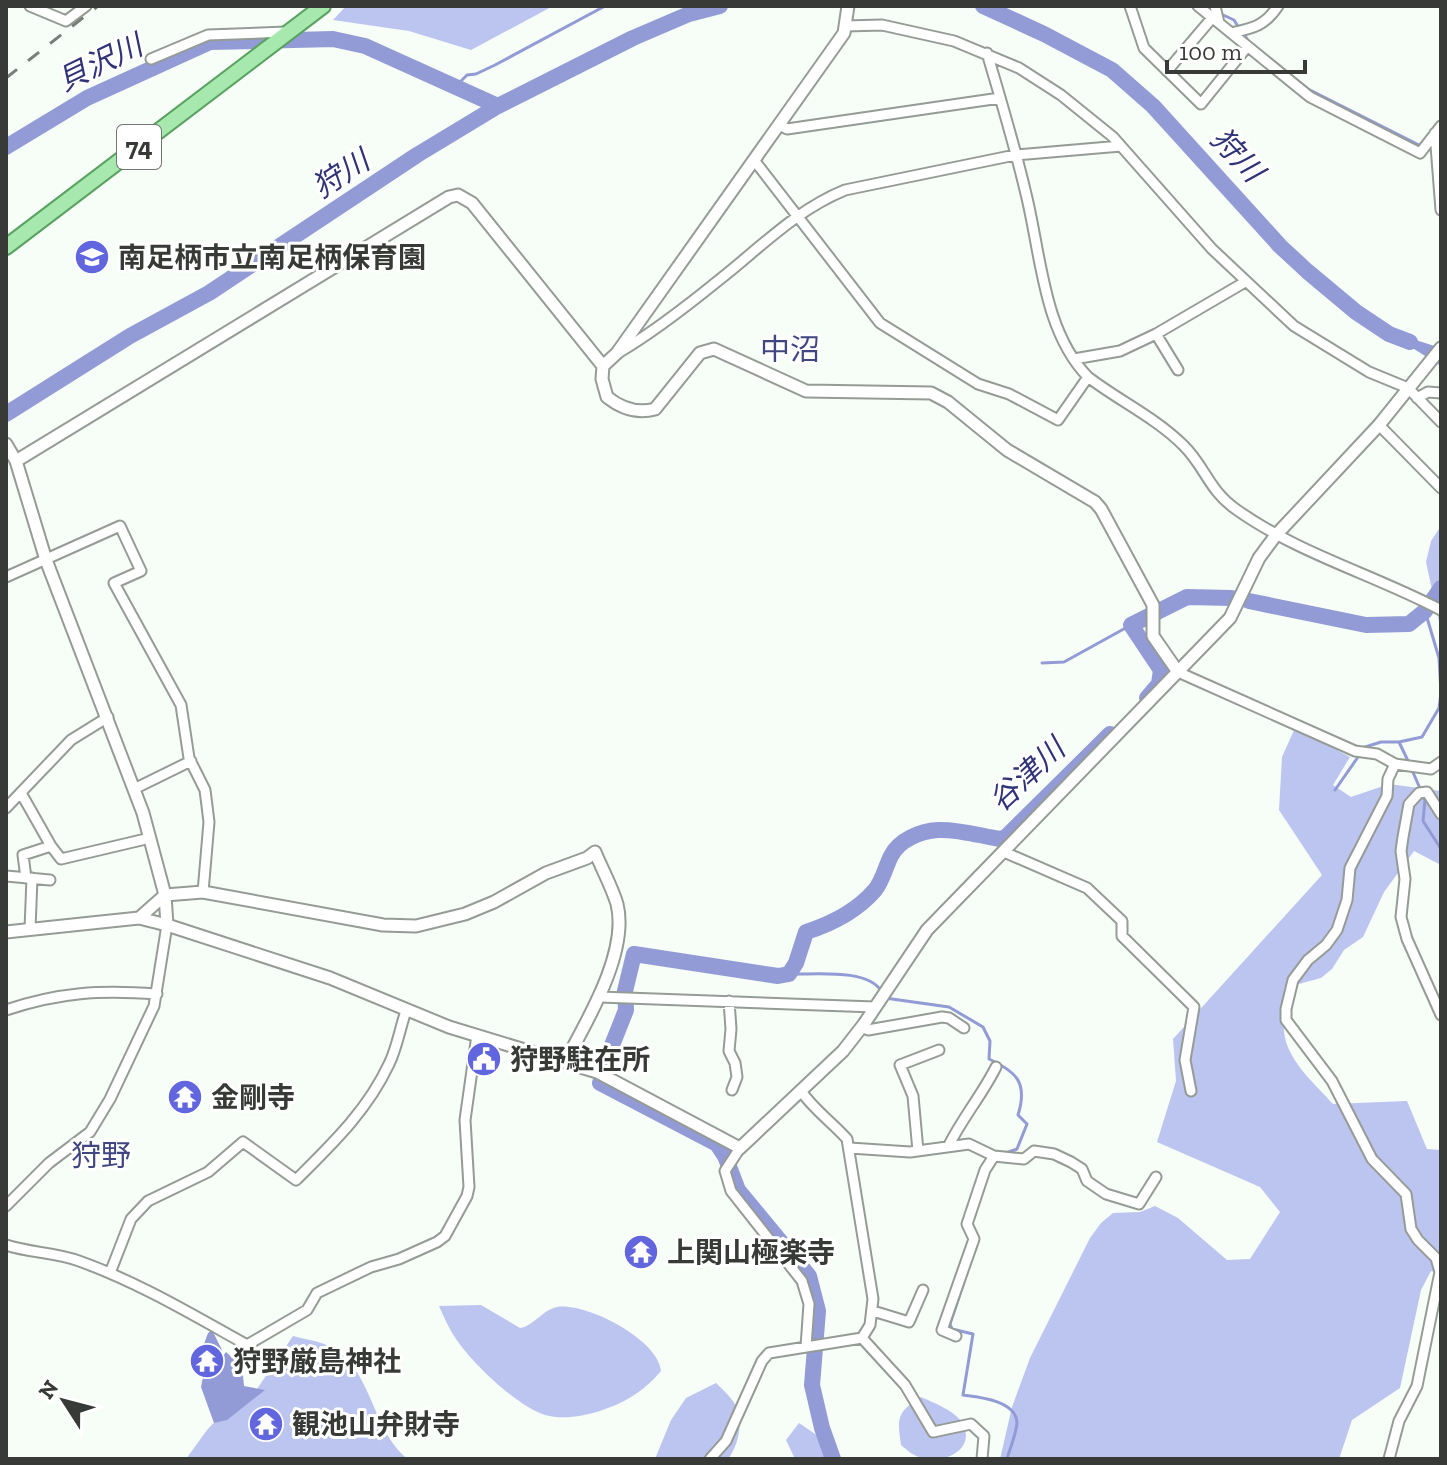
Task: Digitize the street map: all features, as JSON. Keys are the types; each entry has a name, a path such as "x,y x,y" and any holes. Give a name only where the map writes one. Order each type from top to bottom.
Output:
{"main road":[{"name":"74","path":"6,247 323,6"}],"street":[{"path":"30,6 66,21 86,6"},
{"path":"848,6 844,33 617,353 603,366 602,379 607,397 629,410 645,412 655,409 700,353 714,349 806,391 939,395 1007,450 1095,502 1153,605 1153,636 1178,672 1355,751 1377,754 1395,764 1431,769 1441,762"},
{"path":"1130,6 1144,48 1201,104 1247,47"},
{"path":"1198,6 1310,97 1420,153 1438,130"},
{"path":"1167,71 1215,21 1215,6"},
{"path":"1231,33 1259,26 1271,18 1278,6"},
{"path":"846,26 882,25 917,31 987,53 1019,68 1061,95 1121,146 1212,249 1310,338 1369,372 1408,388 1441,422"},
{"path":"151,59 208,35 287,32"},
{"path":"987,53 1026,193 1056,325 1074,359 1088,377 1171,434 1185,447 1220,497 1276,535 1441,610"},
{"path":"779,125 787,129 1000,98"},
{"path":"1438,130 1441,210"},
{"path":"617,353 639,341 720,280 798,214 845,190 1015,155 1121,146"},
{"path":"754,160 880,323 978,384 1009,394 1058,420 1088,377"},
{"path":"14,458 453,196 463,197 472,203 603,366"},
{"path":"1074,359 1120,351 1156,334 1245,282"},
{"path":"1156,334 1178,370"},
{"path":"806,1347 809,1304 802,1281 731,1191 725,1171 740,1148 843,1051 927,930 1230,618 1259,558 1276,535 1379,425 1441,348"},
{"path":"1417,398 1428,392 1441,393"},
{"path":"1379,425 1440,484"},
{"path":"6,444 14,458 46,560 134,789 165,895 167,925 154,1006 110,1099 90,1132 49,1163 6,1206"},
{"path":"6,577 120,526 141,571 114,583 181,705 191,761 205,790 209,822 203,892"},
{"path":"6,808 71,740 108,717"},
{"path":"134,789 191,761"},
{"path":"1389,1459 1399,1421 1417,1386 1440,1272 1436,1258 1411,1229 1406,1194 1372,1159 1332,1081 1286,1020 1286,1009 1293,980 1337,930 1347,900 1350,868 1387,796 1388,779 1395,764"},
{"path":"1441,814 1427,792 1419,793 1409,804 1401,851 1405,879 1401,917 1407,939 1441,1015"},
{"path":"21,793 61,859 150,838"},
{"path":"30,929 29,878 23,855 51,846"},
{"path":"139,918 165,895 203,892 383,925 416,926 465,914 595,852 617,905 617,939 600,997 565,1062"},
{"path":"1004,852 1087,888 1122,921 1122,936 1194,1007 1185,1060 1191,1091"},
{"path":"6,876 50,880"},
{"path":"6,932 139,918 167,925 330,978 406,1011 620,1082 740,1148"},
{"path":"6,1010 32,1000 68,994 157,994"},
{"path":"600,997 875,1007"},
{"path":"729,1001 729,1051 737,1077 732,1090"},
{"path":"110,1273 131,1219 148,1201 208,1172 243,1142 296,1180 356,1119 369,1100 390,1061 406,1011"},
{"path":"862,1027 868,1030 942,1017 964,1028"},
{"path":"6,1245 50,1252 110,1273 247,1345 307,1310 317,1293 445,1236 469,1187 465,1120 477,1035"},
{"path":"918,1151 913,1096 900,1065 939,1050"},
{"path":"949,1145 962,1118 982,1094 996,1067"},
{"path":"710,1459 726,1441 762,1361 769,1353 862,1338 870,1325 873,1311 850,1148 847,1139 832,1122 812,1107 801,1091"},
{"path":"850,1148 918,1151 969,1144 994,1156 1024,1159 1034,1151 1054,1154 1082,1169 1087,1181 1106,1194 1139,1204 1156,1177"},
{"path":"956,1336 942,1330 974,1239 967,1224 985,1170 994,1156"},
{"path":"873,1311 909,1322 923,1290"},
{"path":"862,1338 905,1385 933,1432 971,1424 984,1436 982,1459"}],"shaded area":[{"path":"346,6 553,6 471,50 409,31 333,20"},
{"path":"1384,330 1441,348 1441,366"},
{"path":"1441,526 1441,631 1426,562 1431,541"},
{"path":"1295,728 1350,757 1333,785 1351,797 1389,784 1441,791 1441,865 1414,851 1384,892 1363,937 1344,950 1332,969 1321,978 1284,988 1284,1026 1288,1048 1305,1074 1333,1104 1407,1101 1427,1149 1441,1150 1441,1274 1431,1271 1421,1290 1400,1388 1352,1420 1339,1459 1000,1459 1012,1407 1030,1358 1090,1238 1101,1223 1113,1213 1140,1212 1155,1206 1178,1218 1227,1260 1250,1259 1280,1212 1260,1187 1157,1142 1176,1081 1173,1039 1322,875 1279,810 1282,757"},
{"path":"481,1305 520,1328 557,1307 570,1307 602,1317 648,1347 661,1371 641,1391 609,1408 573,1417 545,1415 509,1394 484,1372 456,1339 439,1306"},
{"path":"212,1330 222,1350 201,1352 208,1333"},
{"path":"293,1336 324,1344 340,1353 362,1381 395,1447 408,1459 186,1459 224,1412 257,1389"},
{"path":"226,1352 242,1366 244,1386 265,1390 227,1420 214,1423 201,1387 204,1372 215,1367"},
{"path":"716,1383 728,1395 739,1415 738,1435 728,1459 655,1459 671,1420 686,1398"},
{"path":"921,1397 960,1419 966,1433 965,1442 955,1453 939,1459 922,1458 901,1445 900,1416"},
{"path":"799,1423 818,1436 830,1459 795,1459 786,1440"}],"waterway":[{"path":"455,87 467,75 495,65 605,6"},
{"name":"狩川","path":"6,414 130,336 209,293 417,155 498,106 633,38 689,14 720,6"},
{"name":"狩川","path":"983,6 1112,70 1153,106 1280,246 1307,271 1356,312 1389,334 1410,342"},
{"path":"1221,14 1234,20 1239,28"},
{"path":"1244,34 1248,41 1308,89 1421,146"},
{"name":"貝沢川","path":"6,147 87,98 210,42 333,39 365,46 498,106"},
{"name":"谷津川","path":"1249,601 1366,625 1409,624 1425,611 1441,588"},
{"name":"谷津川","path":"1147,698 1159,684 1161,670 1131,625 1187,597 1232,598"},
{"path":"1409,763 1399,742 1422,737 1439,708 1441,693 1439,658 1425,611"},
{"path":"1042,663 1064,662 1131,625"},
{"name":"谷津川","path":"603,1068 626,1010 625,991 634,954 778,976 789,974 806,932 843,916 868,898 880,882 895,850 905,841 917,834 938,830 1000,839 1006,837 1110,734"},
{"path":"1362,748 1381,742 1399,742"},
{"path":"1335,790 1358,757"},
{"path":"1412,770 1425,800 1423,821 1441,849"},
{"path":"789,974 853,976 865,979 881,991"},
{"path":"885,998 949,1007 983,1027 990,1041 989,1059 1013,1074 1021,1087 1018,1115 1027,1124 1017,1149 1006,1153"},
{"name":"谷津川","path":"600,1083 717,1144 738,1190 809,1276 818,1311 812,1385 833,1459"},
{"path":"964,1282 950,1324 952,1329 973,1334 963,1395 1003,1404 1015,1415 1017,1426 1007,1459"}],"railway":[{"path":"6,78 98,6"}],"place":[{"name":"南足柄市立南足柄保育園","path":"92,257"},
{"name":"狩野駐在所","path":"484,1059"},
{"name":"金剛寺","path":"185,1097"},
{"name":"上関山極楽寺","path":"641,1252"},
{"name":"狩野厳島神社","path":"207,1361"},
{"name":"観池山弁財寺","path":"266,1424"}],"district":[{"name":"中沼","path":"790,350"},
{"name":"狩野","path":"101,1156"}]}
